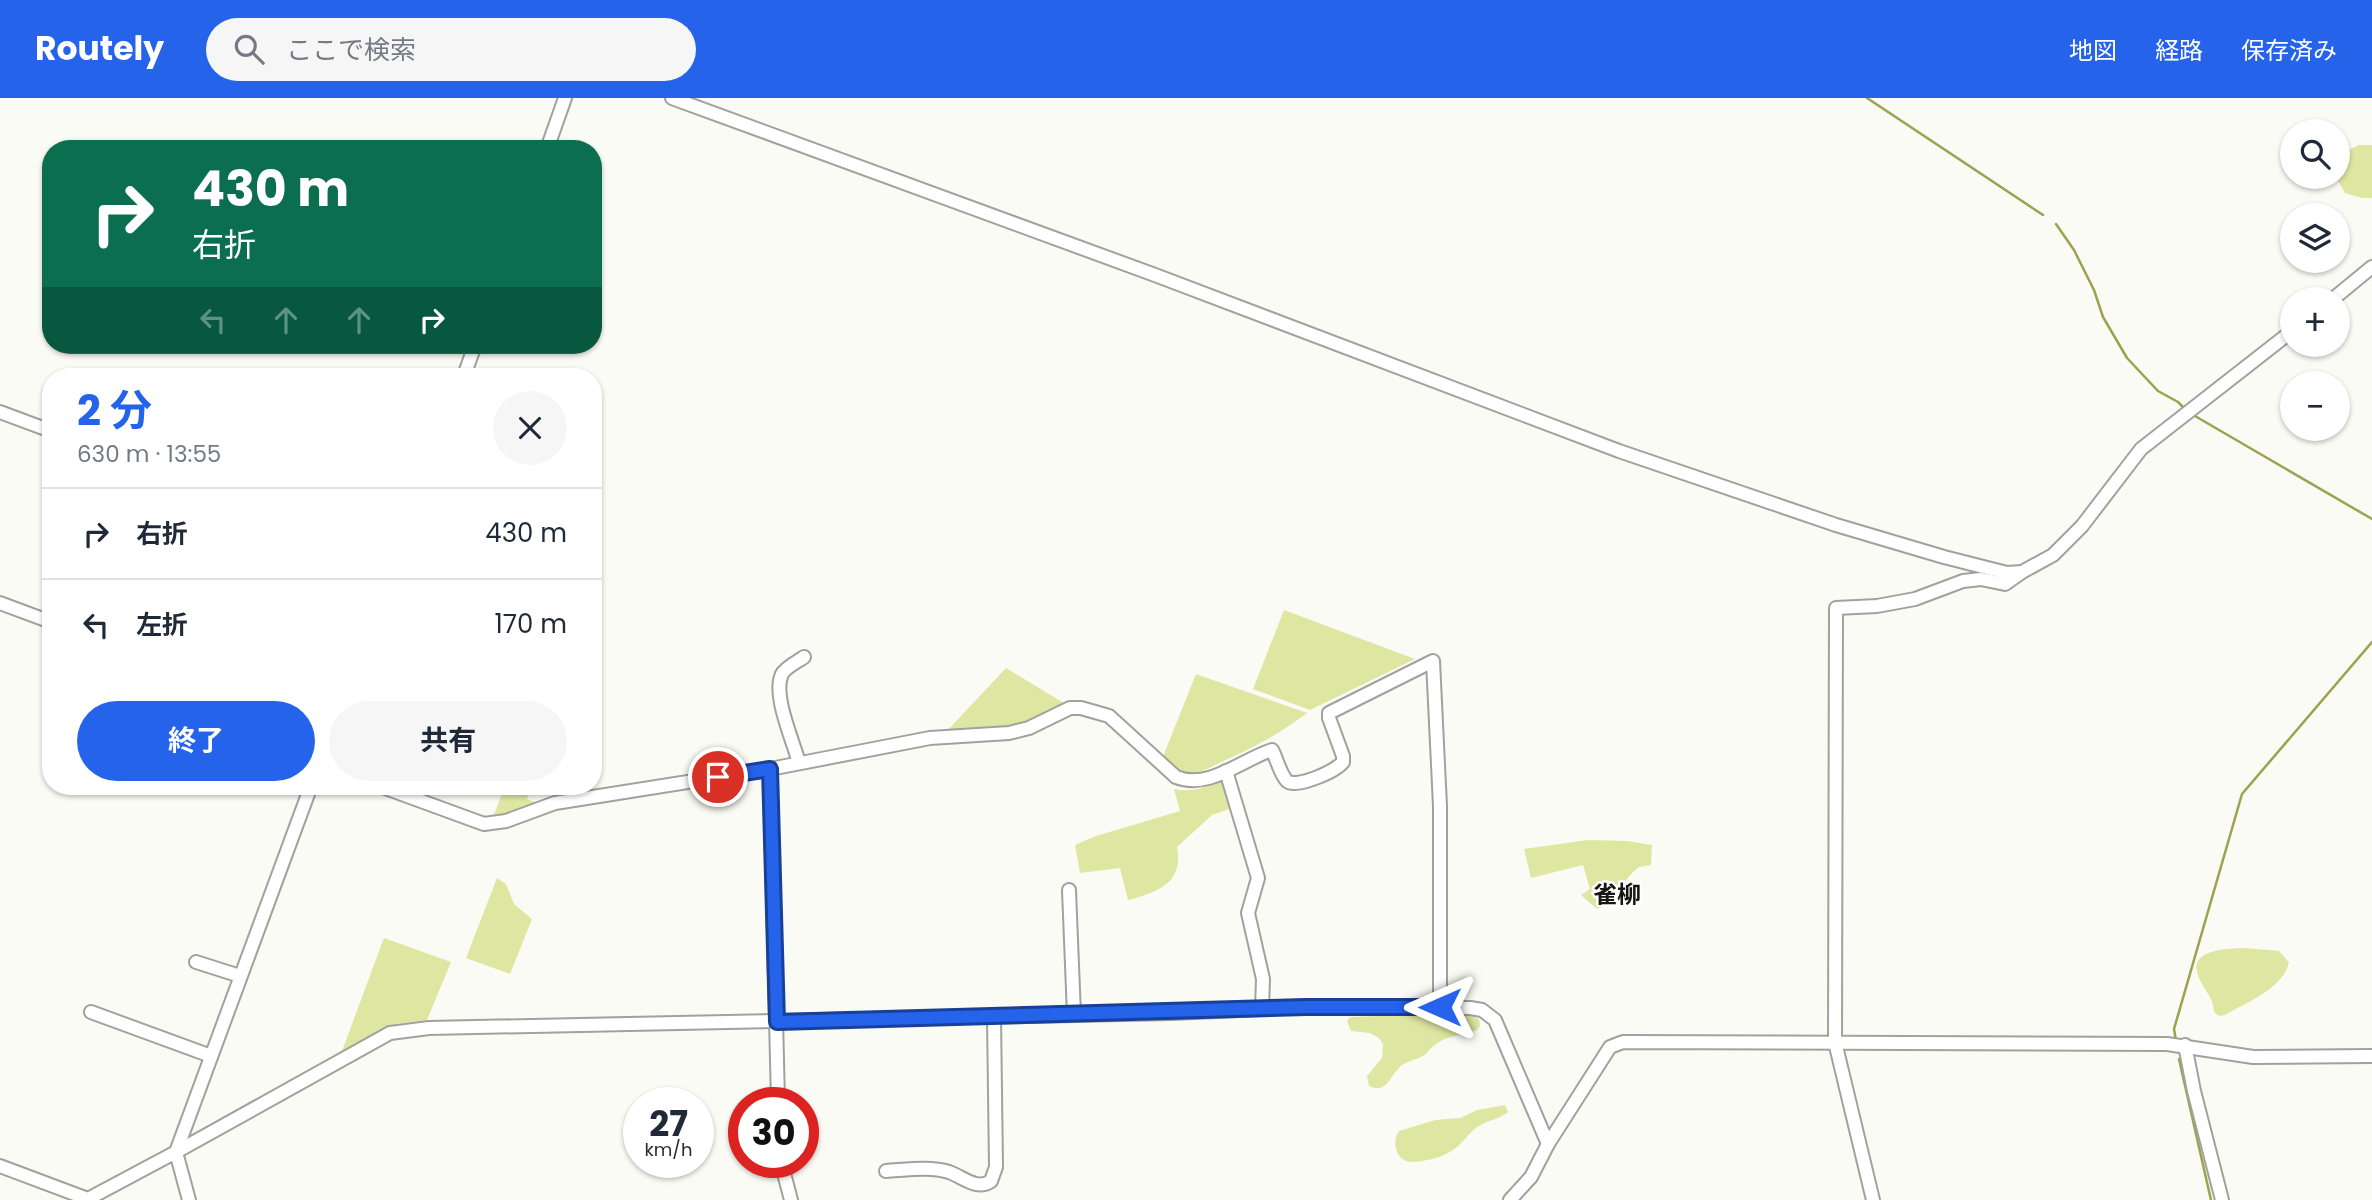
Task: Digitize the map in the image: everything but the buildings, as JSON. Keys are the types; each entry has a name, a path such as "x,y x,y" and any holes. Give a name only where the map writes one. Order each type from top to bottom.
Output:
{"street":[{"path":"550,140 565,98"},
{"path":"671,98 1142,270 1619,451 1836,525 1944,557 2007,572 2022,572"},
{"path":"2348,287 2372,267"},
{"path":"1872,1200 1835,1042 1836,608 1877,606 1915,599 1963,581 1981,579 2005,584 2053,555 2082,526 2141,449 2280,340"},
{"path":"0,412 42,427"},
{"path":"0,603 42,619"},
{"path":"799,763 779,700 778,688 783,671 804,657"},
{"path":"405,795 484,824 496,824 555,803 770,769 930,738 1009,733 1029,728 1070,708 1081,708 1109,716 1176,777 1185,781 1202,781 1272,750 1289,782 1296,784 1333,770 1343,762 1329,713 1433,661 1440,806 1440,1007"},
{"path":"770,769 778,1087"},
{"path":"1226,771 1258,878 1248,913 1263,979 1262,1009"},
{"path":"189,1200 176,1152 308,795"},
{"path":"1069,890 1074,1015"},
{"path":"196,962 240,976"},
{"path":"0,1167 87,1200 390,1033 429,1028 1262,1009 1440,1007 1482,1010 1495,1020 1548,1144"},
{"path":"91,1012 211,1056"},
{"path":"886,1171 939,1171 977,1184 986,1185 991,1181 996,1167 994,1017"},
{"path":"1510,1200 1531,1177 1548,1144 1610,1047 1623,1042 2185,1045 2253,1057 2372,1056"},
{"path":"2185,1045 2222,1200"},
{"path":"786,1178 792,1200"}],"green space":[{"path":"2359,145 2372,145 2372,198 2345,193 2343,189 2350,189 2350,149"},
{"path":"1284,610 1415,659 1310,710 1253,689"},
{"path":"1006,668 1062,702 1062,705 1021,724 946,732"},
{"path":"1196,674 1307,713 1251,748 1202,771 1183,774 1162,759"},
{"path":"1224,779 1232,808 1212,815 1177,847 1177,869 1159,889 1128,900 1120,868 1080,873 1075,845 1180,811 1174,789 1200,789"},
{"path":"502,795 529,795 527,799 537,803 492,820"},
{"path":"1588,840 1652,845 1651,865 1639,867 1603,907 1597,909 1581,895 1590,889 1583,865 1531,878 1524,849"},
{"path":"497,878 506,884 514,904 532,919 510,974 466,958"},
{"path":"384,938 451,962 427,1020 396,1024 342,1051"},
{"path":"2244,948 2279,951 2289,962 2280,980 2263,994 2219,1016 2214,1012 2201,982 2197,963 2208,953"},
{"path":"1463,1013 1479,1019 1480,1026 1477,1030 1439,1042 1423,1056 1402,1065 1385,1086 1369,1086 1367,1076 1382,1058 1383,1044 1370,1033 1351,1031 1347,1021 1350,1017"},
{"path":"1505,1105 1508,1112 1486,1122 1453,1150 1441,1156 1411,1162 1402,1159 1397,1152 1395,1141 1399,1131 1435,1120 1460,1118 1477,1110"}],"waterway":[{"path":"1867,98 2043,215"},
{"path":"2056,224 2074,250 2094,290 2103,317 2127,358 2158,391 2183,407"},
{"path":"2195,416 2372,519"},
{"path":"2176,1041 2174,1029 2242,794 2372,642"},
{"path":"2179,1059 2211,1200"}],"district":[{"name":"雀柳","path":"1617,895"}],"route":[{"path":"718,777 770,769 777,1022 1172,1013 1306,1007 1440,1007"}]}
